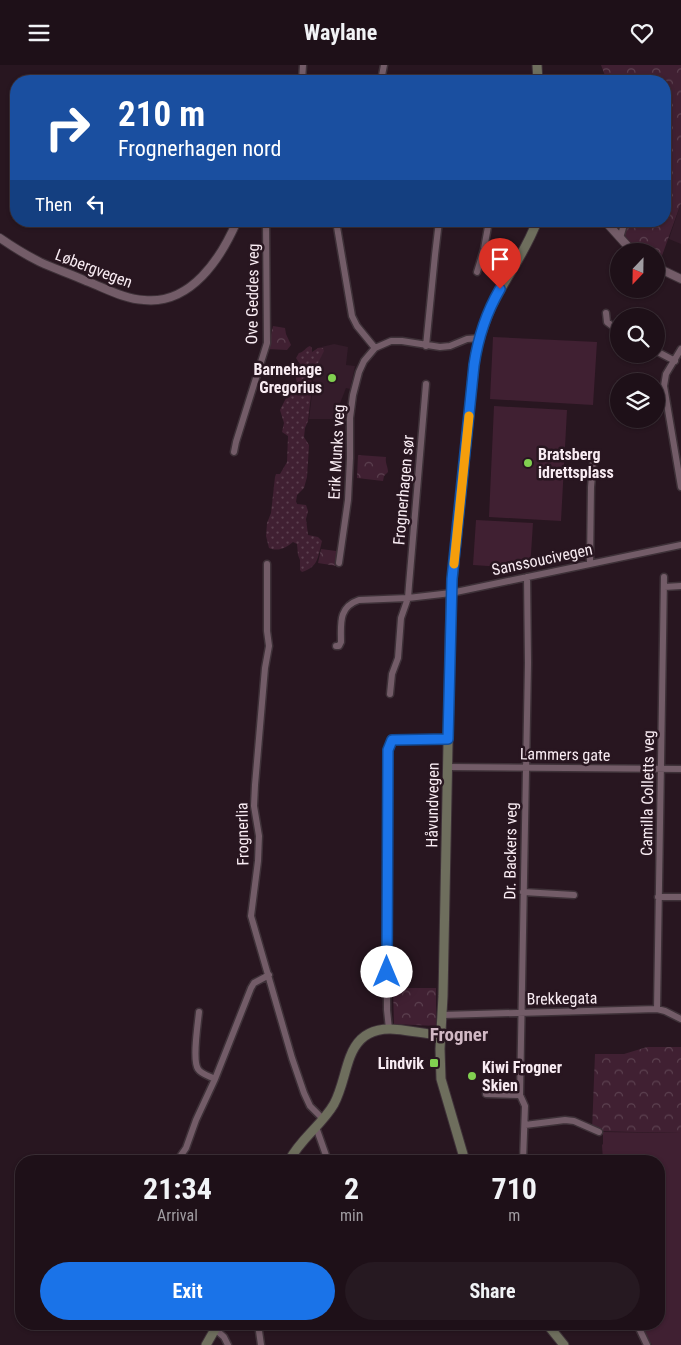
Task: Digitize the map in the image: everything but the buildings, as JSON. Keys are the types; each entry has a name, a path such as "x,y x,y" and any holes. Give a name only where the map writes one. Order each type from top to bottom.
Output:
{"main road":[{"name":"Håvundvegen","path":"463,1155 442,1079 440,1035 452,593 474,365 480,338 493,302 525,249 534,227"},
{"path":"293,1155 330,1111 338,1097 350,1057 359,1041 372,1032 383,1029 440,1035"},
{"path":"206,1345 215,1330"},
{"path":"552,1330 564,1345"}],"street":[{"name":"Løbergvegen","path":"0,238 22,253 40,262 125,296 158,301 184,291 199,279 224,248 234,227"},
{"name":"Ove Geddes veg","path":"234,452 267,343 266,227"},
{"path":"337,227 352,316 357,326 375,348 391,341 440,347 450,346 467,339 480,338"},
{"path":"426,346 438,227"},
{"path":"477,272 488,227"},
{"path":"610,227 625,243"},
{"path":"620,238 623,227"},
{"path":"665,271 681,279"},
{"path":"606,313 607,322 610,324"},
{"name":"Erik Munks veg","path":"339,563 348,500 350,418 353,395 364,361 375,348"},
{"path":"681,349 664,380 681,487"},
{"path":"665,356 674,361"},
{"name":"Frognerhagen sør","path":"408,598 426,384"},
{"path":"590,563 591,487 594,454"},
{"name":"Sanssoucivegen","path":"336,646 341,642 342,616 345,609 359,600 408,598 452,593 681,545"},
{"name":"Frognerlia","path":"267,564 267,631 269,646 264,668 255,785 254,806 259,836 251,916 304,1093 310,1106 323,1119"},
{"name":"Dr. Backers veg","path":"523,1155 525,1107 520,1095 528,663 527,577"},
{"name":"Camilla Colletts veg","path":"657,1009 664,577"},
{"path":"664,587 681,586"},
{"path":"390,694 392,674 398,658 401,618 408,598"},
{"path":"389,1029 387,1010 388,750 392,740 448,739"},
{"name":"Lammers gate","path":"448,767 681,769"},
{"path":"523,892 574,895"},
{"path":"658,897 681,897"},
{"path":"181,1155 186,1148 196,1120 215,1079 251,988 254,983 269,975"},
{"name":"Brekkegata","path":"442,1015 657,1009 681,1019"},
{"path":"199,1012 196,1065 202,1073 215,1079"},
{"path":"486,1094 520,1095"},
{"path":"525,1125 565,1119 599,1131"},
{"path":"316,1127 326,1155"},
{"path":"219,1330 228,1345"},
{"path":"640,1330 647,1345"},
{"path":"259,1331 261,1345"}],"shaded area":[{"path":"681,203 681,244 669,239"},
{"name":"Barnehage Gregorius","path":"334,344 348,347 346,365 355,366 350,389 346,388 339,406 338,414 343,416 343,419 309,419 313,385 312,373 317,348"}],"green space":[{"path":"601,65 681,65 681,203 665,247 665,243 630,243 622,235 624,227 671,227 671,75 605,75"},
{"path":"273,326 285,328 291,345 287,350 268,349"},
{"path":"493,337 597,342 593,405 490,399"},
{"path":"310,346 312,352 318,348 323,348 324,351 318,363 312,365 312,386 304,437 309,445 307,477 304,488 297,495 296,502 297,504 306,505 308,511 306,519 308,535 318,537 322,541 315,564 302,572 300,570 297,544 293,542 282,549 272,549 269,548 266,536 275,477 276,474 280,474 287,462 288,436 282,432 284,423 280,410 297,383 294,368 300,364 296,358 299,353"},
{"name":"Bratsberg idrettsplass","path":"494,406 567,410 561,521 489,517"},
{"path":"358,455 386,457 388,472 384,476 383,481 357,478"},
{"path":"476,520 533,523 530,569 473,565"},
{"path":"321,549 336,551 338,554 337,566 318,563"},
{"path":"393,988 436,988 436,1026 394,1024"},
{"path":"647,1047 681,1047 681,1133 592,1131 595,1054 624,1054"},
{"path":"603,1132 681,1133 681,1345 652,1345 644,1330 665,1330 665,1155 603,1155"}],"slow traffic":[{"path":"454,564 469,416"}],"place":[{"name":"Barnehage Gregorius","path":"332,378"},
{"name":"Bratsberg idrettsplass","path":"528,463"},
{"name":"Lindvik","path":"434,1063"},
{"name":"Kiwi Frogner Skien","path":"472,1076"}],"district":[{"name":"Frogner","path":"459,1034"}],"route":[{"path":"387,972 388,750 392,740 448,739 452,579 474,365 484,323 500,289"}]}
